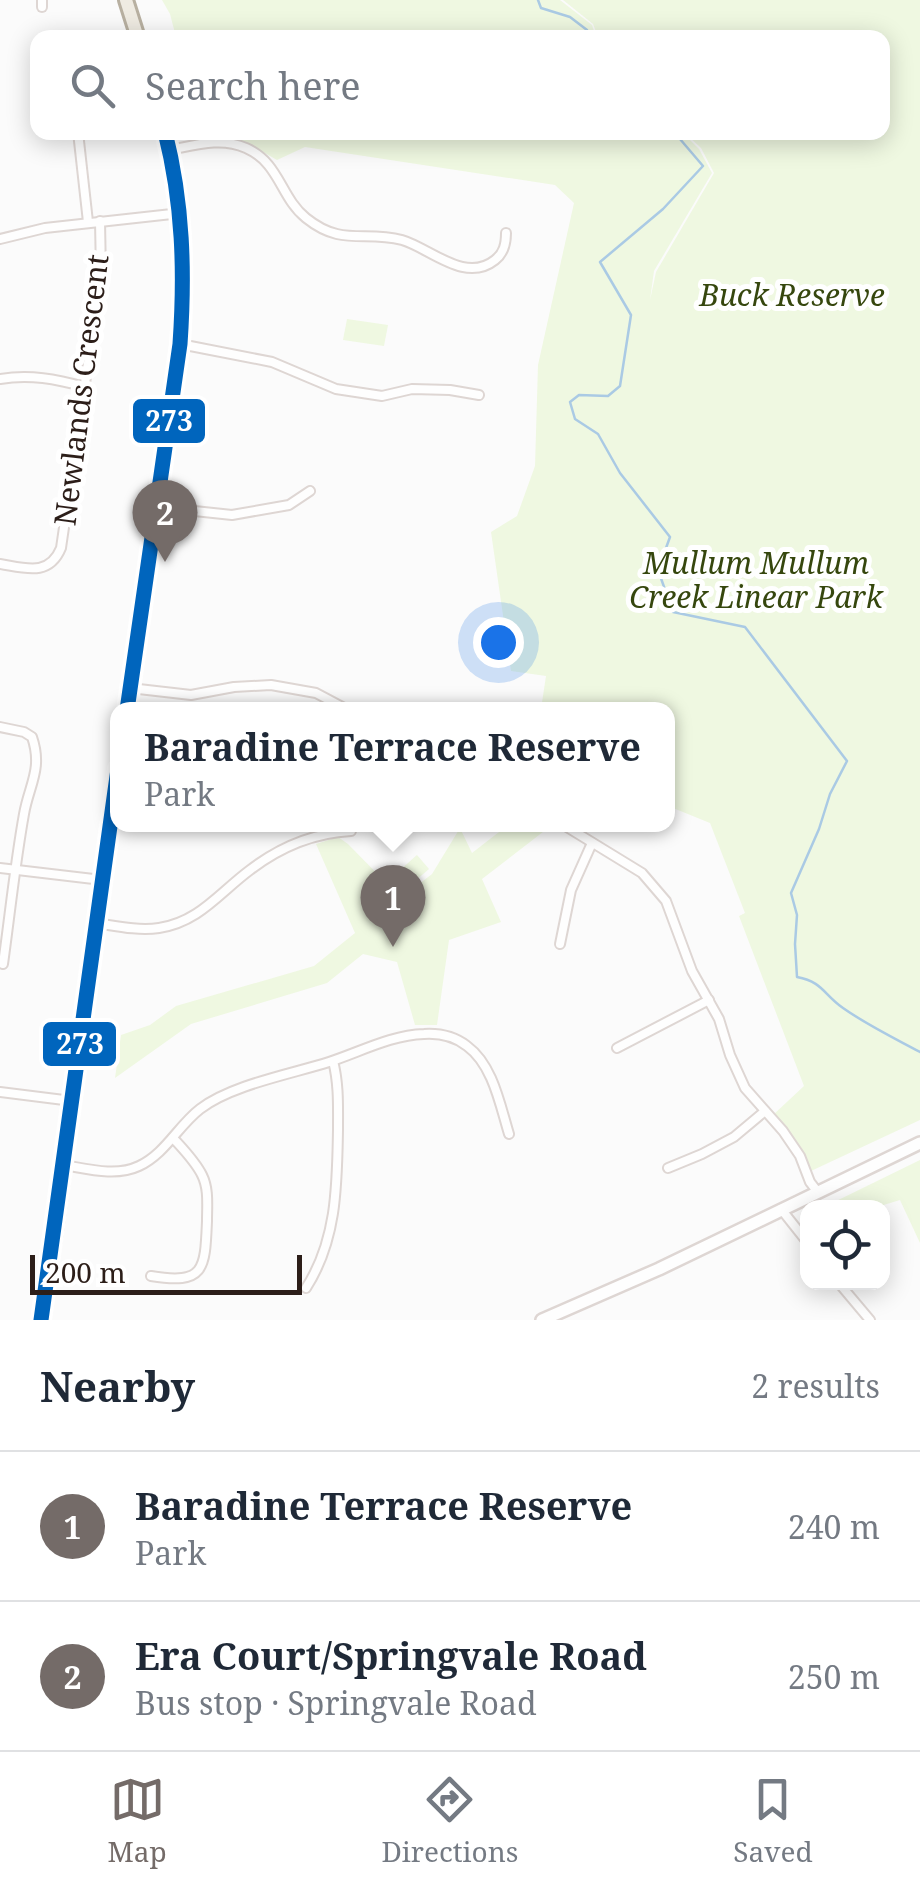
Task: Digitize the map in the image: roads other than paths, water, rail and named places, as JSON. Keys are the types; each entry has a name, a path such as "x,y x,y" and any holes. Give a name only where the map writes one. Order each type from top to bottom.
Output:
{"main road":[{"path":"126,0 135,30"},
{"path":"128,702 180,344 184,291 180,213 167,140"},
{"path":"41,1320 110,824"},
{"path":"542,1320 675,1262 920,1144"}],"street":[{"path":"79,140 88,222"},
{"path":"170,150 218,142 244,147 269,164 292,203 322,228 352,238 399,240 454,264 477,268 490,264 504,248 506,233"},
{"path":"0,238 88,222 180,213"},
{"name":"Newlands Crescent","path":"0,564 42,568 60,552 101,274 100,221"},
{"path":"180,344 272,362 336,390 382,396 412,389 479,394"},
{"path":"0,379 44,377 85,387"},
{"path":"157,507 232,515 289,504 310,490"},
{"path":"130,688 191,695 234,687 271,686 316,692 334,702"},
{"path":"0,727 32,736 36,774 24,810 3,964"},
{"path":"96,923 147,929 188,920 214,903 252,868 306,838 326,832"},
{"path":"575,832 642,873 666,900 692,971 720,1018 730,1055 745,1088 783,1131 817,1191"},
{"path":"560,944 571,890 592,842"},
{"path":"0,868 102,880"},
{"path":"617,1048 710,1000"},
{"path":"64,1165 105,1172 136,1168 173,1138 200,1108 233,1092 406,1036 424,1034 447,1035 478,1056 492,1080 509,1134"},
{"path":"306,1288 326,1248 338,1182 338,1080 333,1061"},
{"path":"0,1092 72,1101"},
{"path":"668,1168 734,1137 764,1111"},
{"path":"151,1276 188,1278 200,1270 206,1257 208,1194 202,1176 173,1138"},
{"path":"781,1210 800,1233"},
{"path":"845,1290 870,1320"}],"waterway":[{"path":"538,0 541,8 570,17 587,30"},
{"path":"681,140 703,166 663,209 600,262 631,315 620,386 608,396 579,395 570,402 575,419 598,434 620,473 670,537 658,570 673,612 745,627 847,761 791,893 797,915 797,977 812,982 852,1014 920,1052"}],"place":[{"name":"Era Court/Springvale Road","path":"165,562"},
{"name":"Baradine Terrace Reserve","path":"393,947"}],"park label":[{"name":"Buck Reserve","path":"792,296"},
{"name":"Mullum Mullum Creek Linear Park","path":"756,581"}]}
